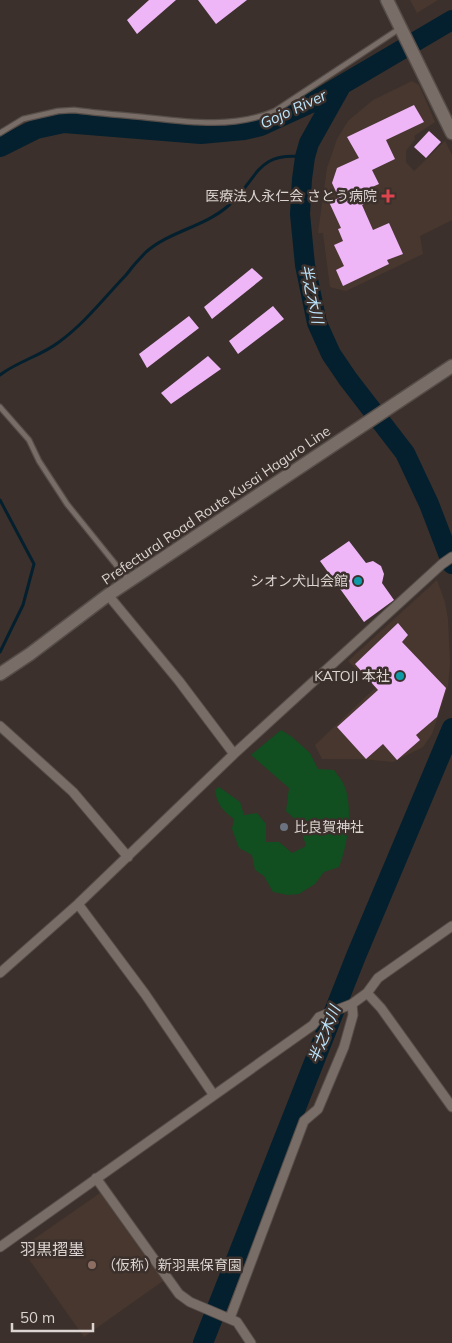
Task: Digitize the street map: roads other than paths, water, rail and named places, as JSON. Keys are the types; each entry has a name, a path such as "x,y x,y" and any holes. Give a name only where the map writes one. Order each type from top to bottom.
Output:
{"main road":[{"path":"387,0 452,133"},
{"name":"Prefectural Road Route Kusai Haguro Line","path":"0,674 30,654 108,595 137,580 368,421 452,366"}],"street":[{"path":"0,973 78,904 234,754 442,564 452,557"},
{"path":"108,595 179,681 234,754"},
{"path":"0,726 72,792 128,857"},
{"path":"78,904 145,994 213,1094"},
{"path":"0,1247 314,1024 319,1016 352,1004 367,993 378,978 452,926"},
{"path":"367,993 381,1008 452,1107"},
{"path":"230,1318 304,1121 318,1109 344,1047 351,1028 352,1004"},
{"path":"96,1178 179,1294 190,1302 237,1322 251,1343"}],"lane":[{"path":"0,133 23,119 58,111 74,110 215,123 247,120 264,116 275,111 401,28"},
{"path":"0,407 29,440 67,504 125,576 137,580"}],"waterway":[{"name":"Gojo River","path":"0,147 36,129 64,123 201,134 244,130 261,126 311,103 452,20"},
{"name":"半之木川","path":"341,86 309,143 302,179 300,214 305,265 317,323 331,354 405,453 429,504 452,564"},
{"path":"0,375 52,347 68,335 94,310 146,252 166,239 219,213 238,196 259,169 267,163 276,158 289,156 305,157"},
{"path":"0,500 34,564 23,605 0,652"},
{"name":"半之木川","path":"203,1343 356,956 452,728"}],"place":[{"name":"医療法人永仁会 さとう病院","path":"388,196"},
{"name":"シオン犬山会館","path":"358,581"},
{"name":"KATOJI 本社","path":"400,676"},
{"name":"比良賀神社","path":"284,827"},
{"name":"（仮称）新羽黒保育園","path":"92,1265"}],"district":[{"name":"羽黒摺墨","path":"52,1249"}]}
